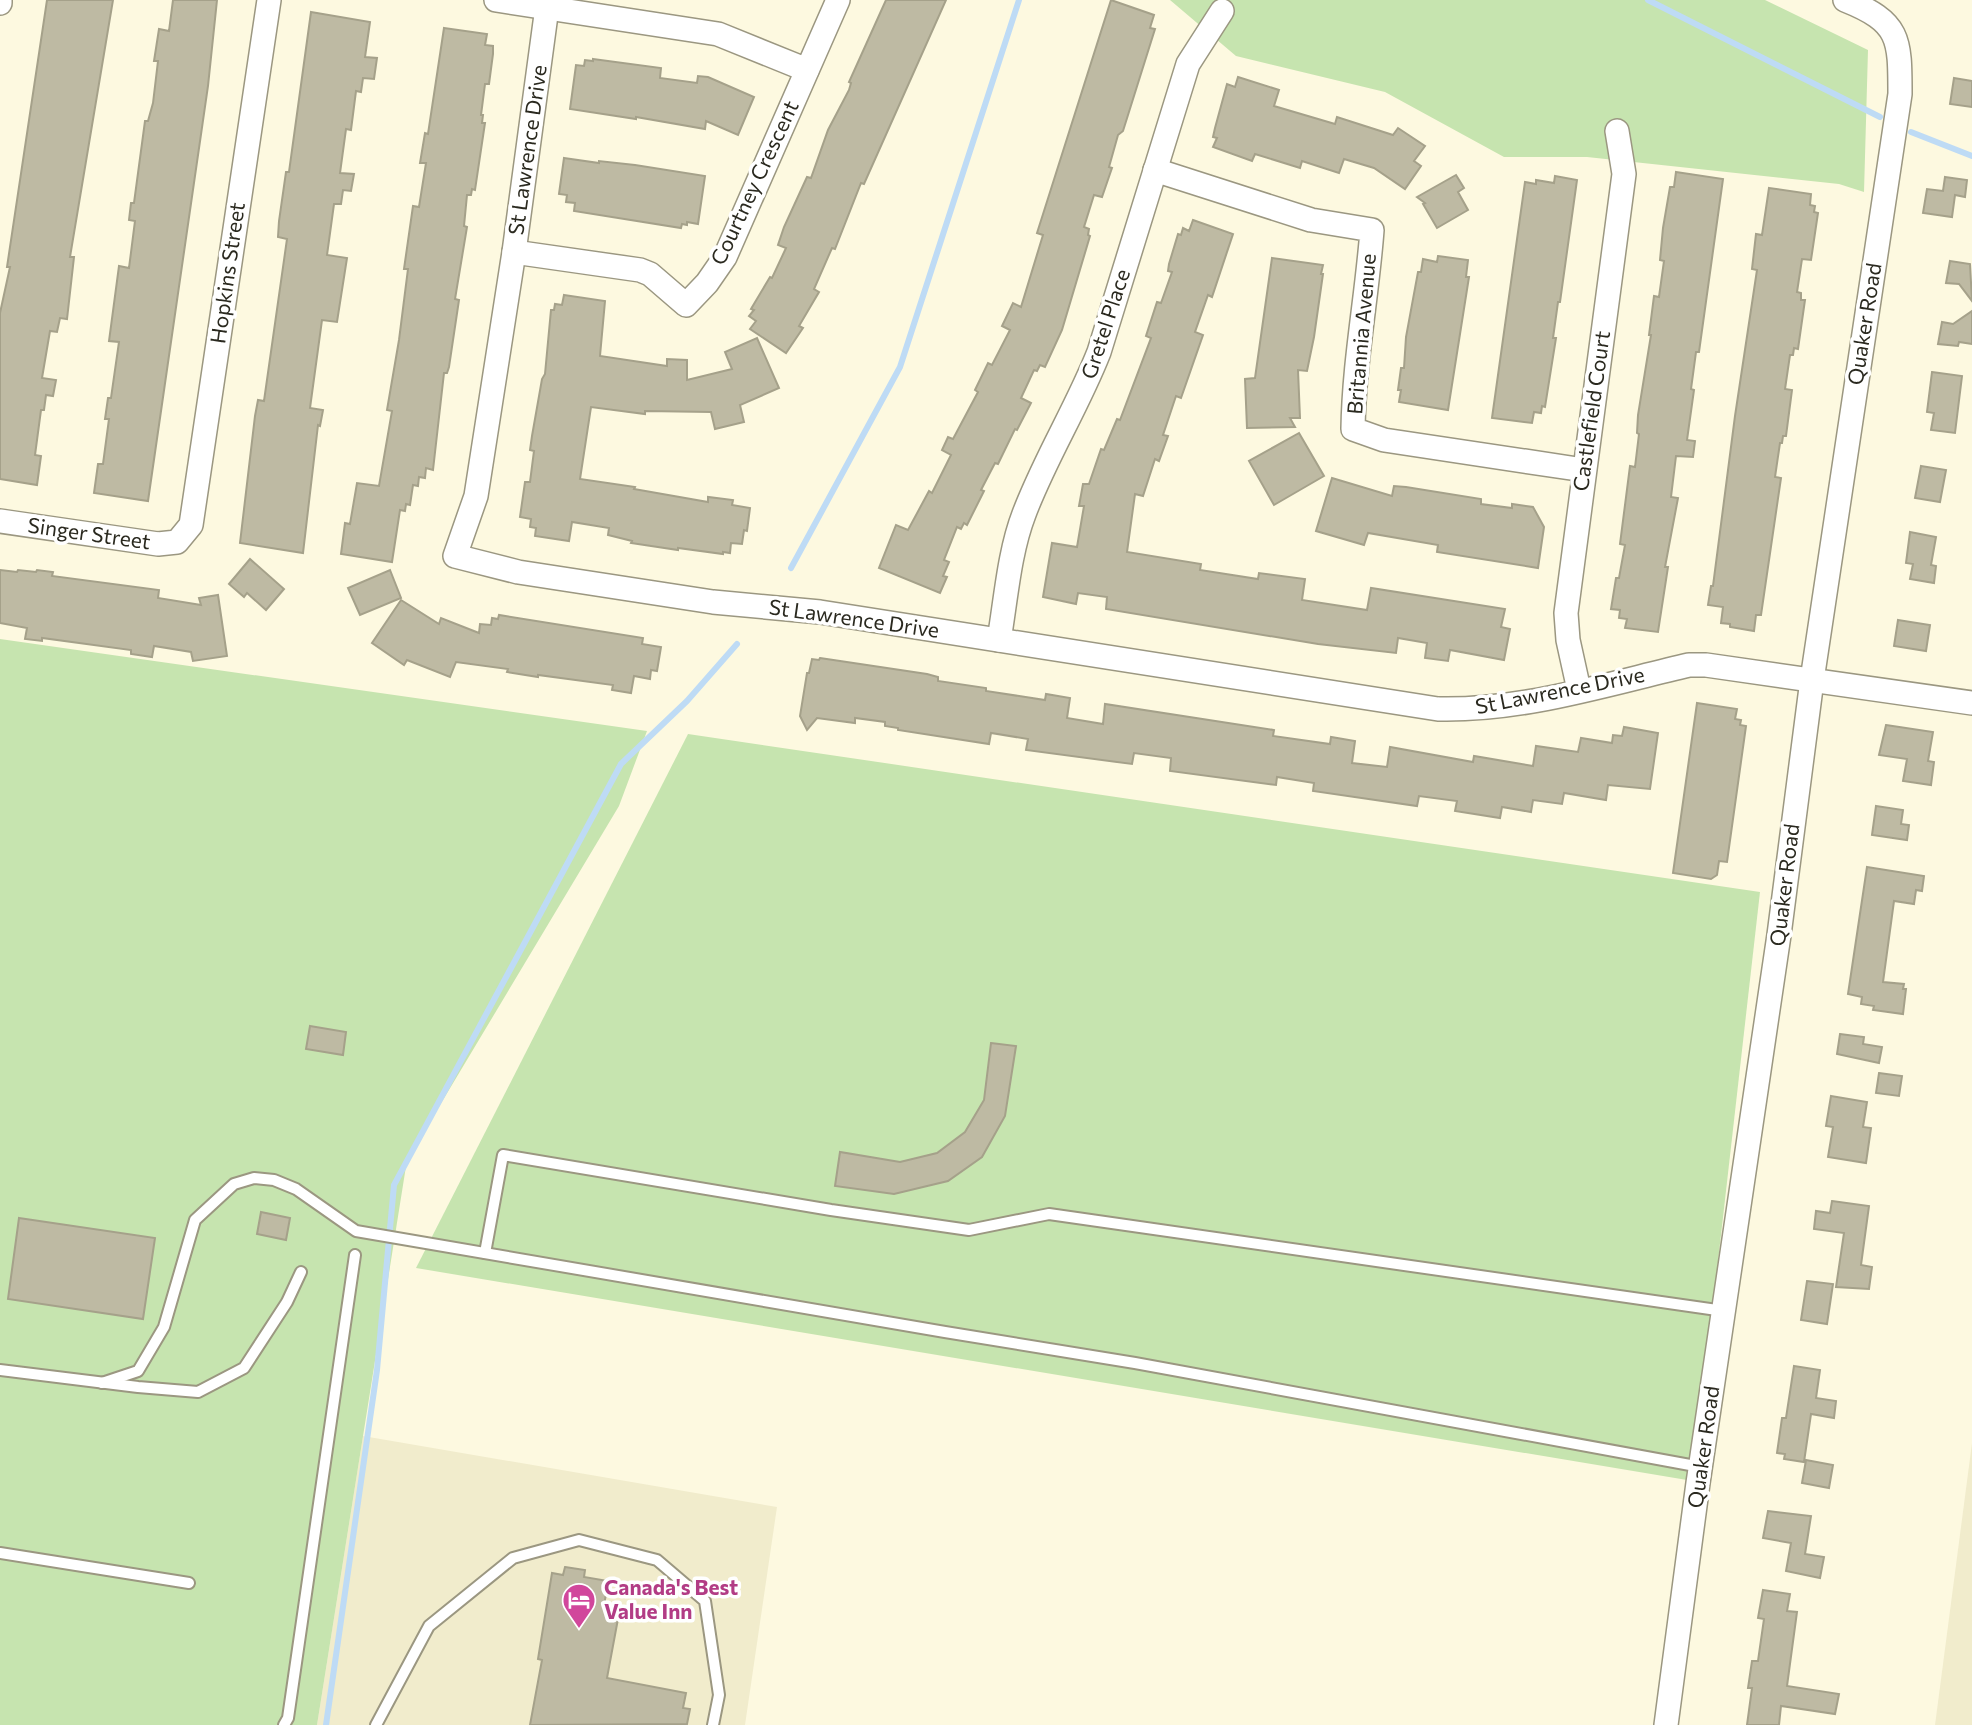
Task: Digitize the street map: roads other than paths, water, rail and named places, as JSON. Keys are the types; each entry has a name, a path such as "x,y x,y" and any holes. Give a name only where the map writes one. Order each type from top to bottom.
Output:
{"street":[{"name":"Hopkins Street","path":"177,542 191,525 269,0"},
{"path":"496,0 548,4 719,34 807,70"},
{"name":"Courtney Crescent","path":"514,252 640,270 686,305 707,284 724,257 838,0"},
{"name":"Quaker Road","path":"1666,1725 1779,935 1812,680 1900,94 1898,46 1888,26 1872,11 1845,0"},
{"name":"St Lawrence Drive","path":"548,4 514,252 476,496 455,556 518,572 713,602 820,612 1438,709 1471,710 1509,705 1689,665 1723,666 1972,703"},
{"name":"Gretel Place","path":"999,640 1023,516 1083,394 1099,352 1188,64 1222,10"},
{"name":"Castlefield Court","path":"1579,690 1568,640 1566,613 1624,174 1617,131"},
{"name":"Britannia Avenue","path":"1155,170 1311,220 1372,230 1368,286 1353,382 1353,429 1384,440 1584,471"},
{"name":"Singer Street","path":"0,521 158,544 177,542"}],"lane":[{"path":"485,1253 503,1155 965,1230 1049,1214 1724,1311"},
{"path":"102,1383 138,1371 164,1327 195,1220 234,1184 254,1178 274,1180 296,1189 356,1231 1135,1363 1701,1467"},
{"path":"284,1725 289,1718 355,1255"},
{"path":"0,1370 102,1383 198,1391 244,1368 287,1301 301,1272"},
{"path":"376,1725 429,1626 513,1558 579,1540 657,1560 705,1601 719,1695 713,1725"},
{"path":"0,1553 189,1583"}],"waterway":[{"path":"791,568 900,367 1019,0"},
{"path":"1648,0 1880,117"},
{"path":"1911,132 1972,156"},
{"path":"326,1725 377,1370 394,1185 621,764 687,701 737,644"}],"place":[{"name":"Canada's Best Value Inn","path":"579,1630"}]}
